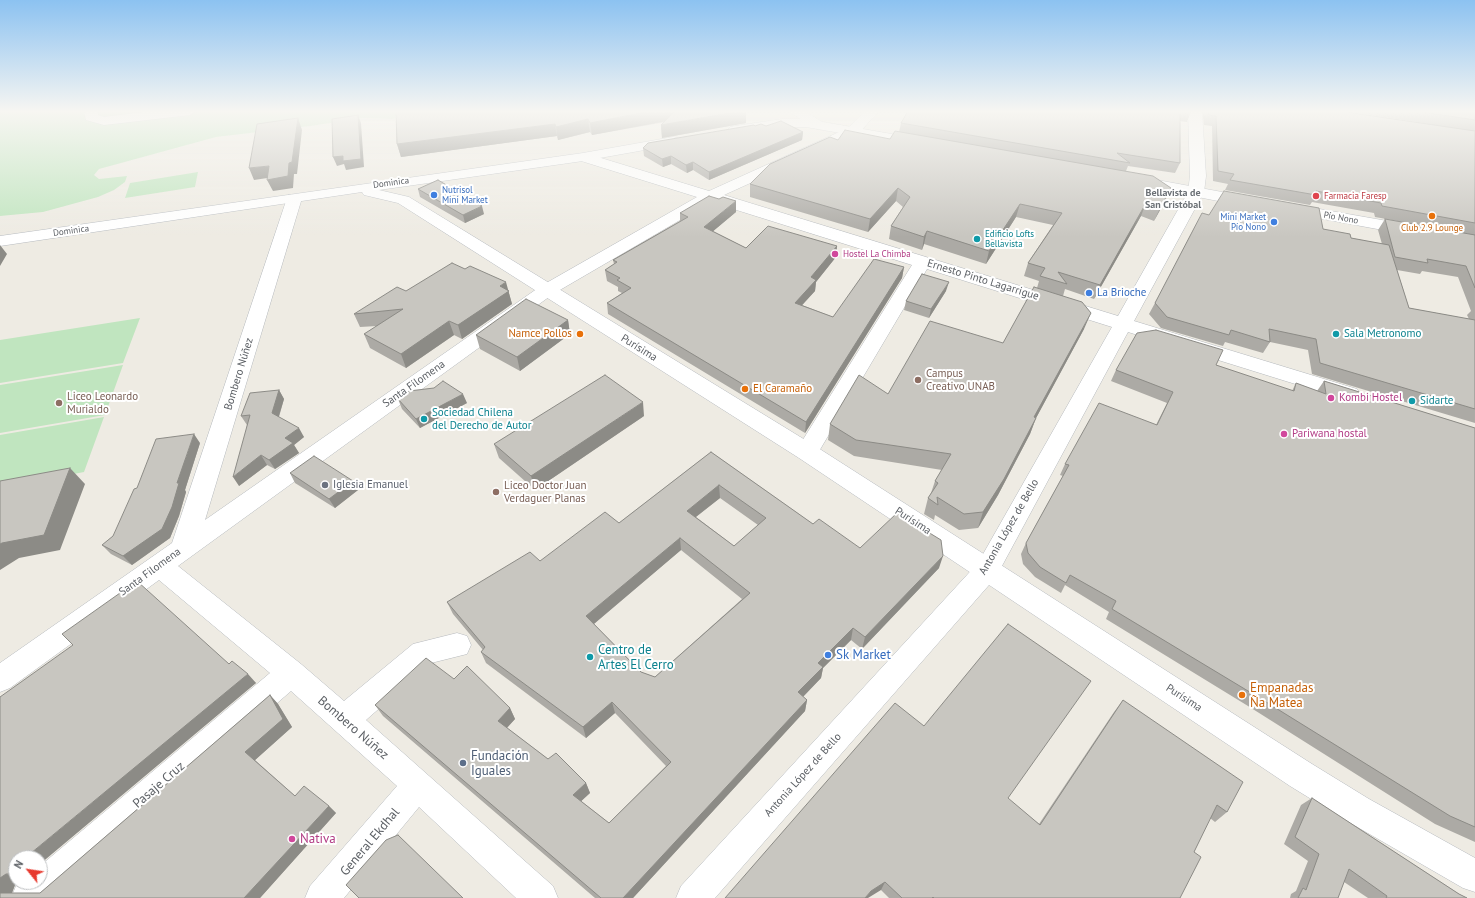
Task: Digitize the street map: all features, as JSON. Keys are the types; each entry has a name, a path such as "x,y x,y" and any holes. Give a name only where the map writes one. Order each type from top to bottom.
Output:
{"street":[{"name":"Dominica","path":"0,241 606,153"},
{"name":"Santa Filomena","path":"0,679 158,565 547,290 712,195 805,153"},
{"name":"Antonia López de Bello","path":"693,898 987,570 1196,192 1198,176 1197,153"},
{"name":"Ernesto Pinto Lagarrigue","path":"583,157 712,195 1363,398"},
{"path":"403,200 399,197 401,188 406,184 422,179"},
{"path":"1123,179 1263,204"},
{"name":"Purísima","path":"342,191 375,192 403,200 807,452 1308,779 1371,818 1475,876"},
{"name":"Bombero Núñez","path":"182,548 196,509 294,198"},
{"name":"Pío Nono","path":"1279,207 1428,233"},
{"path":"807,452 923,261"},
{"name":"Bombero Núñez","path":"158,565 290,673 418,785 541,898"},
{"path":"344,720 423,653 457,645"},
{"name":"Pasaje Cruz","path":"28,898 290,673"},
{"name":"General Ekdhal","path":"322,898 418,785"}],"green space":[{"path":"0,153 158,153 99,169 94,175 99,179 127,176 125,182 114,190 98,197 43,212 0,216"},
{"path":"198,172 195,187 125,198 130,183"},
{"path":"140,318 123,363 0,383 0,340"},
{"path":"123,365 105,415 0,433 0,385"},
{"path":"104,417 84,472 0,488 0,435"}],"building":[{"path":"252,153 293,153 292,162 289,163 288,176 267,180 269,166 249,168"},
{"path":"333,153 361,153 361,159 343,161 343,156 333,157"},
{"path":"651,153 754,153 709,172 693,162 686,165 671,156 662,159"},
{"path":"795,153 1021,153 1153,176 1171,188 1160,208 1146,203 1100,285 1058,272 1067,284 1040,276 1045,268 1028,263 1062,213 1020,204 989,251 927,231 924,237 891,226 910,197 898,188 870,219 750,184 770,164"},
{"path":"1072,153 1180,153 1180,163 1117,153 1130,163"},
{"path":"1217,153 1475,153 1475,223 1382,206 1381,203 1316,191 1316,195 1230,180 1234,174 1218,171"},
{"path":"438,180 482,206 463,215 418,189"},
{"path":"1224,191 1319,208 1323,229 1350,234 1351,238 1389,245 1409,308 1475,320 1475,409 1320,363 1316,339 1269,329 1270,342 1231,330 1229,335 1167,317 1155,303 1202,213 1209,215"},
{"path":"709,196 719,199 723,197 736,201 704,227 746,248 768,226 837,246 811,277 816,280 795,303 833,317 874,259 904,267 806,422 607,303 631,288 617,280 620,278 605,270 617,262 613,260 688,217 680,213"},
{"path":"1385,219 1475,235 1475,288 1466,266 1427,259 1428,263 1395,257"},
{"path":"452,263 465,269 470,266 506,282 500,286 509,291 458,325 449,321 401,354 364,334 403,309 354,314 397,287 406,291"},
{"path":"922,274 949,282 931,309 906,301"},
{"path":"1034,287 1082,302 1091,313 1034,417 1036,418 1004,479 983,512 964,514 937,497 938,505 928,498 938,483 935,481 951,454 856,440 830,424 859,375 888,394 930,321 1003,343"},
{"path":"526,299 568,320 517,357 476,335"},
{"path":"1156,330 1223,350 1216,365 1294,391 1296,383 1326,394 1324,381 1475,428 1475,827 1450,816 1258,697 1112,609 1116,601 1070,575 1066,583 1040,567 1028,553 1026,543 1069,465 1065,464 1099,403 1157,425 1173,392 1116,370 1137,333"},
{"path":"605,375 643,402 531,476 494,444"},
{"path":"443,381 463,394 416,419 398,399 409,391 434,388"},
{"path":"279,390 272,413 299,428 285,438 293,443 269,460 261,455 233,477 250,415 241,416 250,393"},
{"path":"194,434 177,483 179,483 172,507 162,529 123,556 102,545 113,536 134,489 137,488 156,439"},
{"path":"711,452 813,524 819,519 860,548 897,513 941,540 943,556 865,637 853,628 818,663 823,667 798,692 807,700 623,898 601,898 375,705 426,658 454,679 467,666 510,708 498,721 548,759 556,753 586,783 573,795 609,823 671,762 612,702 583,727 481,652 485,647 447,602 530,552 540,561 605,512 619,523","holes":["719,485 766,518 734,546 687,511","680,538 750,593 655,677 641,672 586,616"]},
{"name":"Iglesia Emanuel","path":"314,456 353,481 329,499 290,473"},
{"path":"70,468 44,535 0,544 0,481"},
{"path":"137,581 229,664 232,661 248,674 35,850 8,850 8,874 0,878 0,697 73,645 62,634"},
{"path":"1008,624 1091,681 1008,798 1040,825 1123,700 1243,782 1227,812 1217,805 1194,852 1201,857 1180,898 902,898 885,882 871,891 865,898 725,898 895,703 924,726"},
{"path":"270,695 283,719 245,752 295,796 304,786 329,806 244,898 0,898 0,893 40,893 43,890 48,890 48,886"},
{"path":"1312,798 1467,898 1386,898 1387,896 1349,869 1338,898 1298,898 1303,888 1306,890 1319,854 1295,837"},
{"path":"398,835 463,898 359,898 346,885 386,840"}],"place":[{"name":"Nutrisol Mini Market","path":"434,195"},
{"name":"Farmacia Faresp","path":"1316,196"},
{"name":"Club 2.9 Lounge","path":"1432,216"},
{"name":"Mini Market Pío Nono","path":"1274,222"},
{"name":"Edificio Lofts Bellavista","path":"977,239"},
{"name":"Hostel La Chimba","path":"835,254"},
{"name":"La Brioche","path":"1089,293"},
{"name":"Namce Pollos","path":"580,334"},
{"name":"Sala Metronomo","path":"1336,334"},
{"name":"Campus Creativo UNAB","path":"918,380"},
{"name":"El Caramaño","path":"745,389"},
{"name":"Kombi Hostel","path":"1331,398"},
{"name":"Sidarte","path":"1412,401"},
{"name":"Liceo Leonardo Murialdo","path":"59,403"},
{"name":"Sociedad Chilena del Derecho de Autor","path":"424,419"},
{"name":"Pariwana hostal","path":"1284,434"},
{"name":"Iglesia Emanuel","path":"325,485"},
{"name":"Liceo Doctor Juan Verdaguer Planas","path":"496,492"},
{"name":"Sk Market","path":"828,655"},
{"name":"Centro de Artes El Cerro","path":"590,657"},
{"name":"Empanadas Ña Matea","path":"1242,695"},
{"name":"Fundación Iguales","path":"463,763"},
{"name":"Nativa","path":"292,839"}],"district":[{"name":"Bellavista de San Cristóbal","path":"1173,198"}]}
